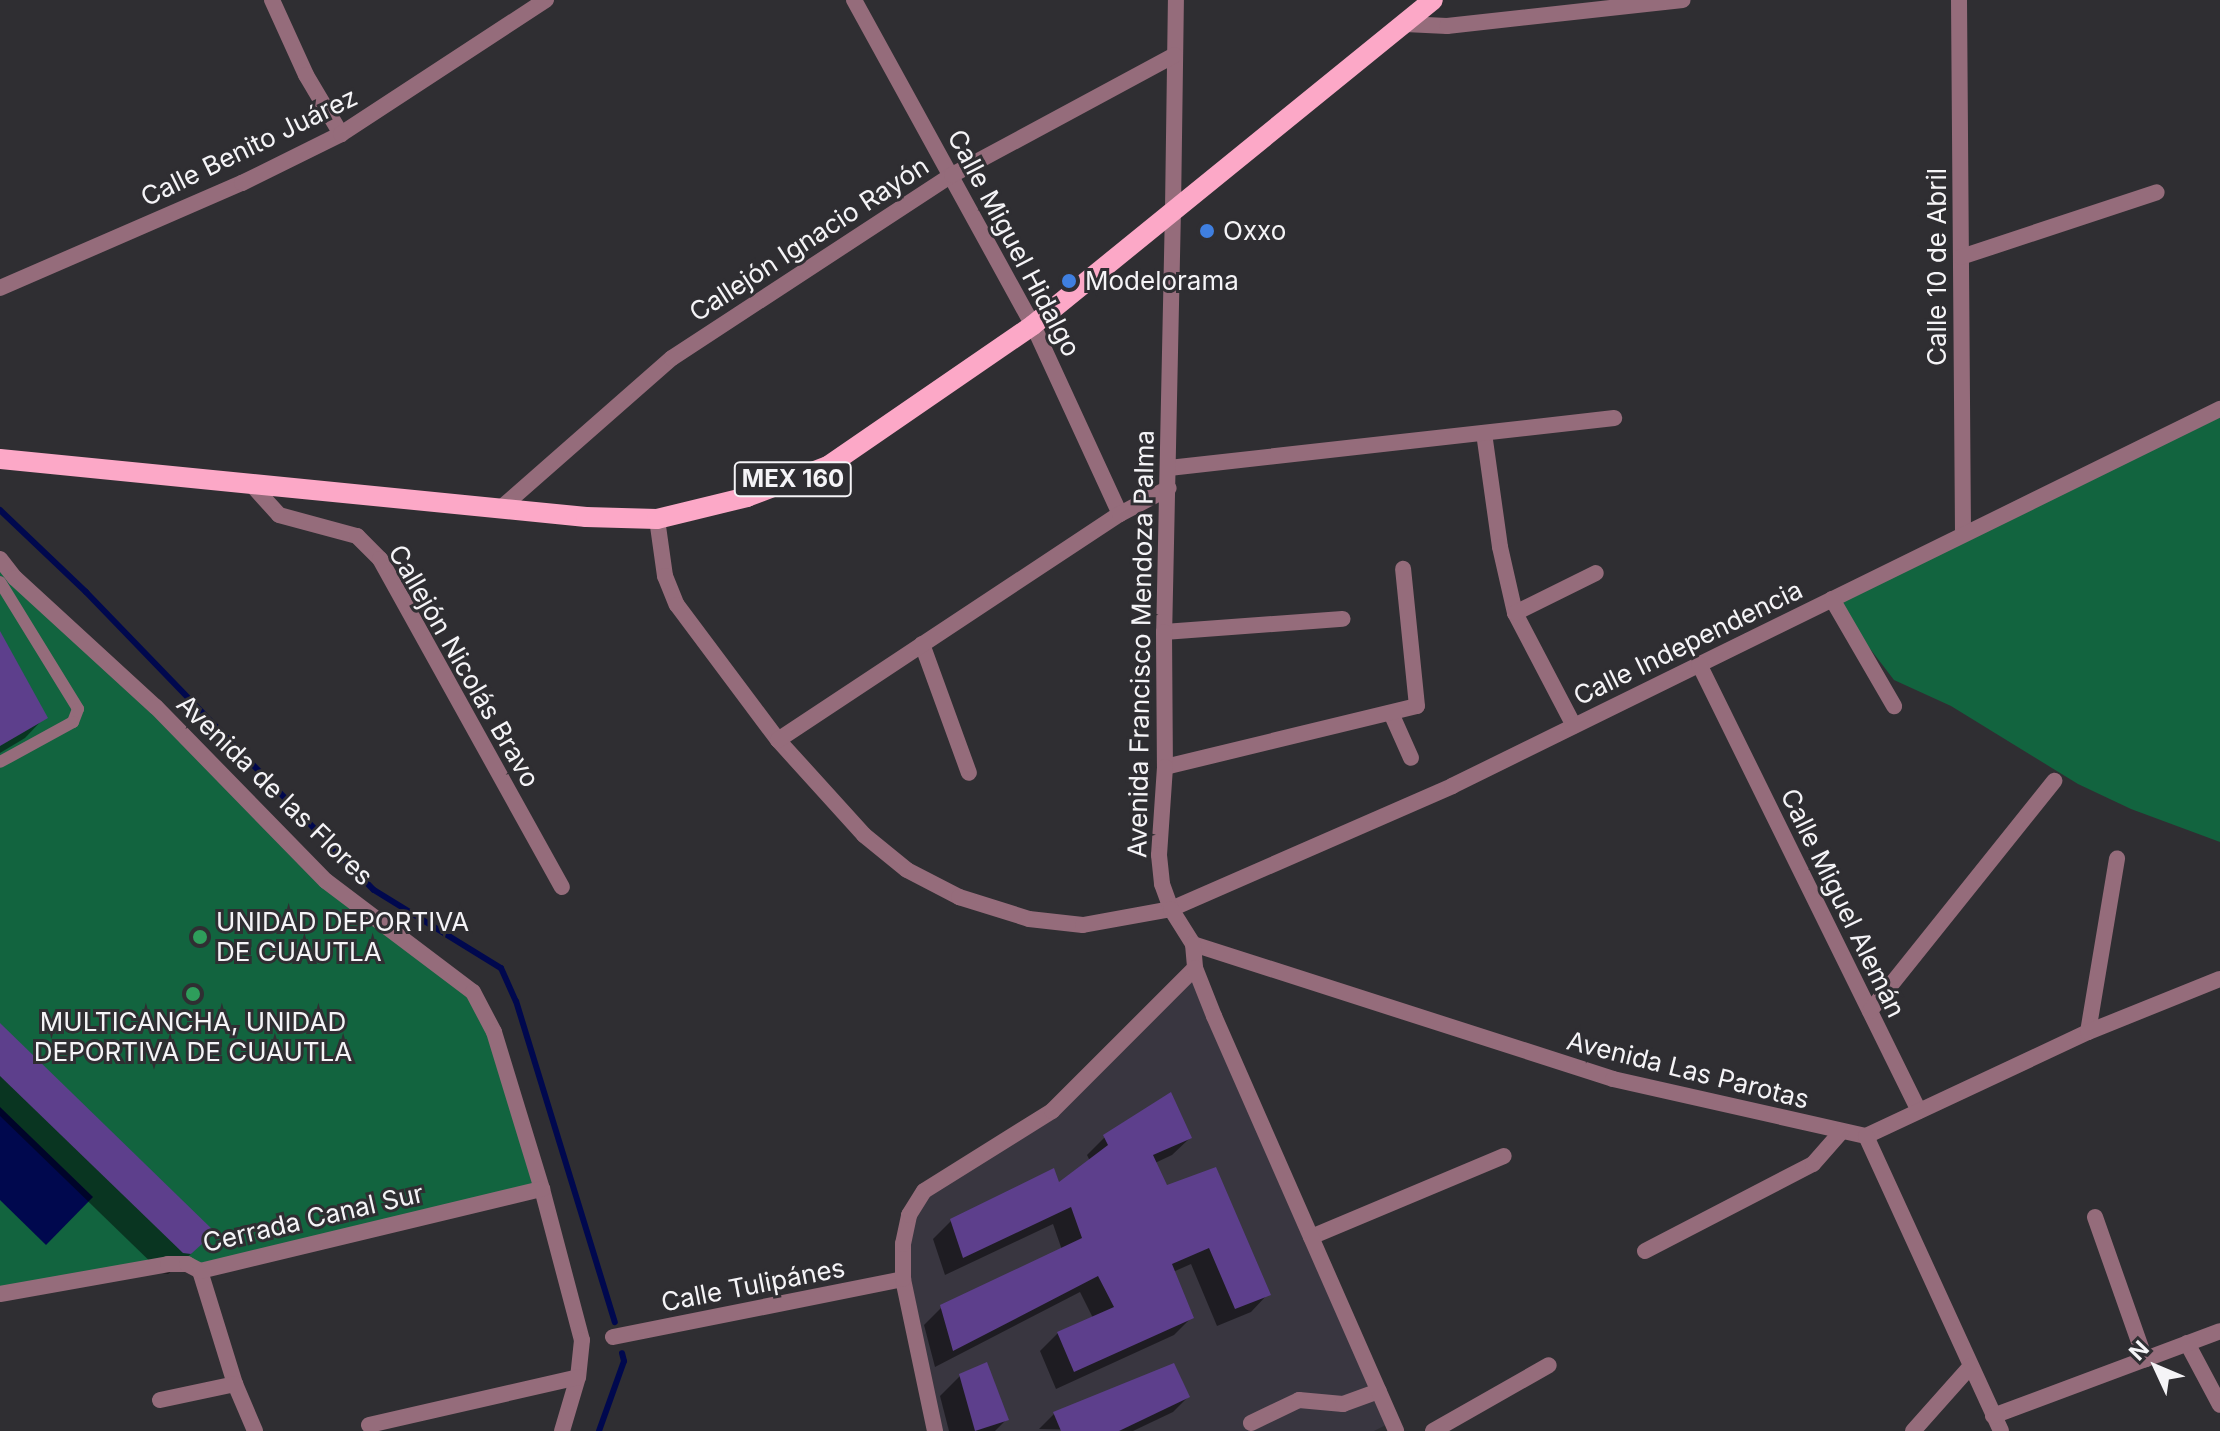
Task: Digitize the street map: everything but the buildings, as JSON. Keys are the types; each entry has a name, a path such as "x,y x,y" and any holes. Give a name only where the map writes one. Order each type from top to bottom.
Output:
{"main road":[{"name":"MEX 160","path":"0,459 586,517 657,519 747,497 828,466 1033,325 1433,0"}],"street":[{"path":"272,0 306,75 341,134"},
{"name":"Calle Benito Juárez","path":"0,288 242,183 341,134 546,0"},
{"name":"Calle Miguel Hidalgo","path":"854,0 1033,325 1120,514"},
{"name":"Avenida Francisco Mendoza Palma","path":"1176,0 1164,632 1165,767 1159,855 1162,884 1171,909 1193,944 1195,968 1396,1431"},
{"path":"1405,24 1447,26 1683,0"},
{"name":"Calle 10 de Abril","path":"1959,0 1963,534"},
{"name":"Callejón Ignacio Rayón","path":"501,508 672,358 952,175 1175,55"},
{"path":"1961,257 2157,192"},
{"name":"Calle Independencia","path":"657,519 665,576 677,605 778,740 864,835 907,870 959,897 1029,919 1083,925 1171,909 1452,786 2220,409"},
{"path":"1169,468 1614,418"},
{"path":"1484,433 1500,547 1515,613 1574,726"},
{"name":"Callejón Nicolás Bravo","path":"252,485 279,515 357,536 380,559 562,887"},
{"path":"778,740 1120,514 1169,488"},
{"name":"Avenida de las Flores","path":"0,559 15,578 156,707 326,881 473,992 494,1032 542,1189 582,1340 578,1377 562,1431"},
{"path":"1165,767 1417,706 1403,569"},
{"path":"1515,613 1596,573"},
{"path":"1832,599 1894,706"},
{"path":"1164,632 1343,619"},
{"path":"922,644 969,773"},
{"name":"Calle Miguel Alemán","path":"1699,664 1919,1111"},
{"path":"1391,713 1411,758"},
{"path":"1870,1011 2054,781"},
{"path":"2088,1032 2117,858"},
{"name":"Avenida Las Parotas","path":"1193,944 1613,1079 1866,1136"},
{"path":"935,1431 903,1279 903,1244 909,1215 924,1191 1052,1111 1195,968"},
{"path":"2220,979 2088,1032 1866,1136 1997,1423 2145,1359 2220,1331"},
{"path":"1645,1251 1813,1164 1841,1132"},
{"path":"1311,1237 1504,1156"},
{"name":"Cerrada Canal Sur","path":"0,1294 168,1264 187,1264 200,1271 542,1189"},
{"path":"2095,1217 2145,1359"},
{"path":"200,1271 235,1384 255,1431"},
{"name":"Calle Tulipánes","path":"613,1337 903,1279"},
{"path":"2187,1343 2220,1405"},
{"path":"1433,1431 1549,1365"},
{"path":"1913,1431 1971,1366"},
{"path":"369,1425 578,1377"},
{"path":"160,1400 235,1384"},
{"path":"1251,1423 1299,1400 1343,1404 1379,1391"}],"lane":[{"path":"0,583 78,709 73,722 0,762"}],"shaded area":[{"path":"1195,968 1392,1422 1374,1431 935,1431 903,1244 924,1191 1052,1111"},
{"path":"0,1107 93,1197 46,1245 0,1200"}],"green space":[{"path":"2220,409 2220,842 2131,809 2078,784 1951,706 1894,680 1832,599"},
{"name":"UNIDAD DEPORTIVA DE CUAUTLA","path":"0,559 326,881 473,992 542,1189 200,1271 187,1264 0,1294"}],"waterway":[{"path":"0,510 86,592 374,890 501,968 516,1001 615,1322"},
{"path":"599,1431 624,1361 622,1353"}],"place":[{"name":"Oxxo","path":"1207,231"},
{"name":"Modelorama","path":"1069,281"},
{"name":"UNIDAD DEPORTIVA DE CUAUTLA","path":"200,937"},
{"name":"MULTICANCHA, UNIDAD DEPORTIVA DE CUAUTLA","path":"193,994"}]}
